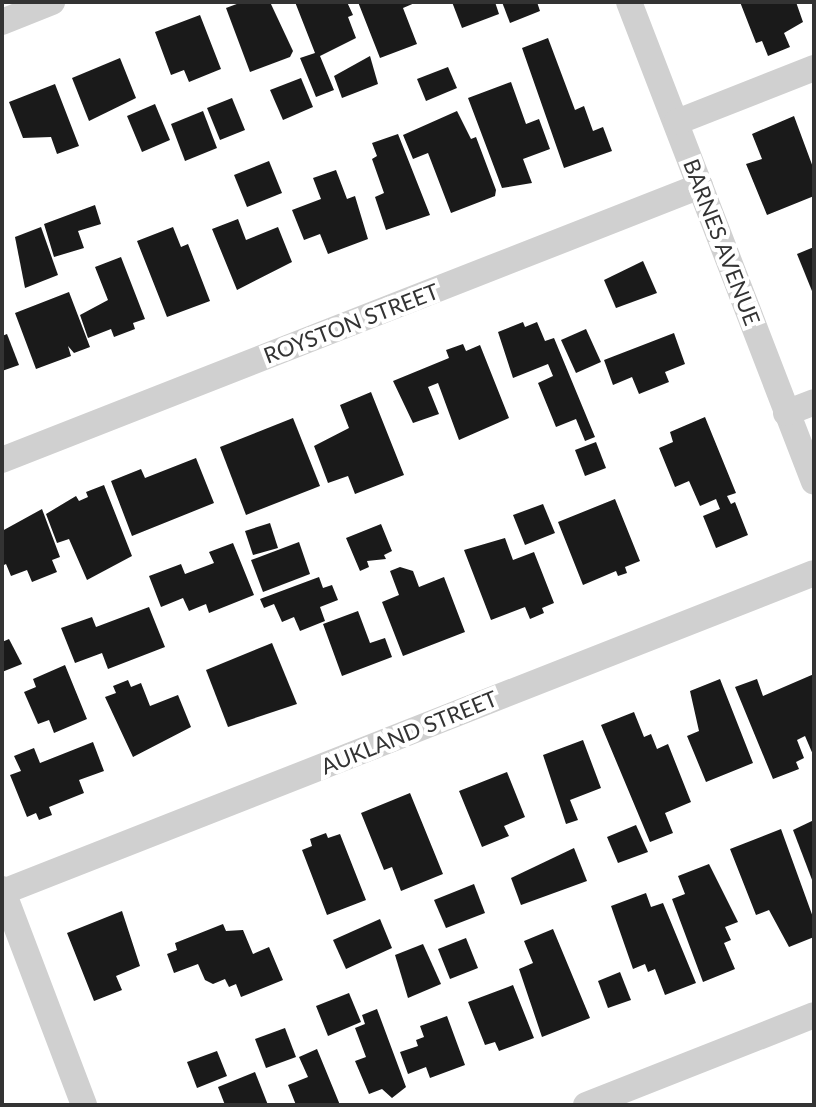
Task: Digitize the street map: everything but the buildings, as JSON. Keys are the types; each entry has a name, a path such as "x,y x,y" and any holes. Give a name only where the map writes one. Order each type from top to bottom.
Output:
{"street":[{"path":"2,22 52,2"},
{"name":"BARNES AVENUE","path":"629,2 814,482"},
{"path":"677,122 814,68"},
{"name":"ROYSTON STREET","path":"2,460 700,186"},
{"path":"786,413 814,402"},
{"name":"AUKLAND STREET","path":"3,891 814,573"},
{"path":"3,891 84,1105"},
{"path":"586,1105 814,1015"}]}
